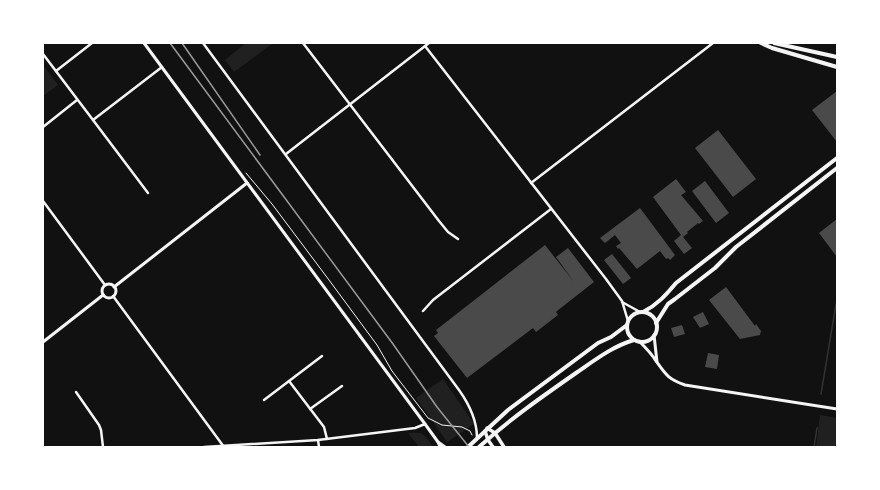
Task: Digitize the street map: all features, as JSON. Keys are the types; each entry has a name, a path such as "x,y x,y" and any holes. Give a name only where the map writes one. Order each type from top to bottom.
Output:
{"main road":[{"path":"761,43 772,48 837,67"},
{"path":"774,43 837,57"},
{"path":"468,447 508,410 598,343 618,333 634,314 654,306 667,295 676,283 837,158"},
{"path":"656,323 668,304 715,268 736,247 837,168"},
{"path":"480,447 515,416 612,349 624,343 648,340 654,335 656,323 652,316 641,312"},
{"path":"627,323 628,333 637,341"},
{"path":"486,430 494,433 504,447"},
{"path":"486,430 488,440 493,447"}],"street":[{"path":"56,71 92,43"},
{"path":"144,43 426,424 440,447"},
{"path":"203,43 459,390 470,406 477,438"},
{"path":"303,43 438,221 448,232 458,239"},
{"path":"286,154 429,43"},
{"path":"531,183 713,43"},
{"path":"425,46 622,301 641,312"},
{"path":"43,54 148,193"},
{"path":"93,120 162,67"},
{"path":"43,127 77,100"},
{"path":"114,287 247,183"},
{"path":"43,201 105,285"},
{"path":"423,311 433,300 551,209"},
{"path":"105,285 111,285 114,287"},
{"path":"103,295 102,290 105,285"},
{"path":"112,296 115,292 114,287"},
{"path":"103,295 106,297 112,296"},
{"path":"43,342 103,295"},
{"path":"112,296 224,447"},
{"path":"622,301 627,323"},
{"path":"654,335 657,362"},
{"path":"637,341 657,362 666,376 675,382 685,385 837,409"},
{"path":"264,400 322,356"},
{"path":"289,381 324,427 327,439"},
{"path":"310,408 342,386"},
{"path":"76,392 102,430 103,447"},
{"path":"204,447 224,447 318,440 419,427 426,424"},
{"path":"318,440 319,447"},
{"path":"438,442 445,447"}],"path":[{"path":"244,171 272,204 325,274 377,345 392,370 428,418 442,425 462,427 470,431"}],"shaded area":[{"path":"246,43 273,43 234,72 225,60"},
{"path":"43,65 58,85 43,96"},
{"path":"443,379 474,424 447,442 416,398"},
{"path":"820,415 837,418 837,447 816,447"},
{"path":"408,433 418,433 424,435 433,447 419,447"}],"building":[{"path":"837,91 837,142 812,110"},
{"path":"718,130 756,179 733,197 695,148"},
{"path":"676,179 686,192 681,195 703,221 699,224 698,223 683,237 692,248 684,254 674,241 681,235 653,197"},
{"path":"705,181 729,213 716,223 692,191"},
{"path":"640,208 675,255 670,260 668,258 666,259 660,251 637,269 616,246 621,243 615,235 605,243 600,238"},
{"path":"837,219 837,257 819,233"},
{"path":"545,245 574,282 556,257 568,248 594,282 557,311 556,312 558,315 536,332 533,328 467,378 434,336 438,333 436,330"},
{"path":"612,254 631,278 623,284 604,260"},
{"path":"726,287 755,326 756,324 761,331 760,335 740,339 709,300"},
{"path":"703,312 709,324 700,328 693,317"},
{"path":"682,325 685,334 674,337 671,328"},
{"path":"708,353 719,355 717,369 705,367"}],"waterway":[{"path":"821,394 836,304"},
{"path":"814,447 817,428"}],"railway":[{"path":"170,43 393,344 437,407 469,447"},
{"path":"182,43 260,155"}]}
